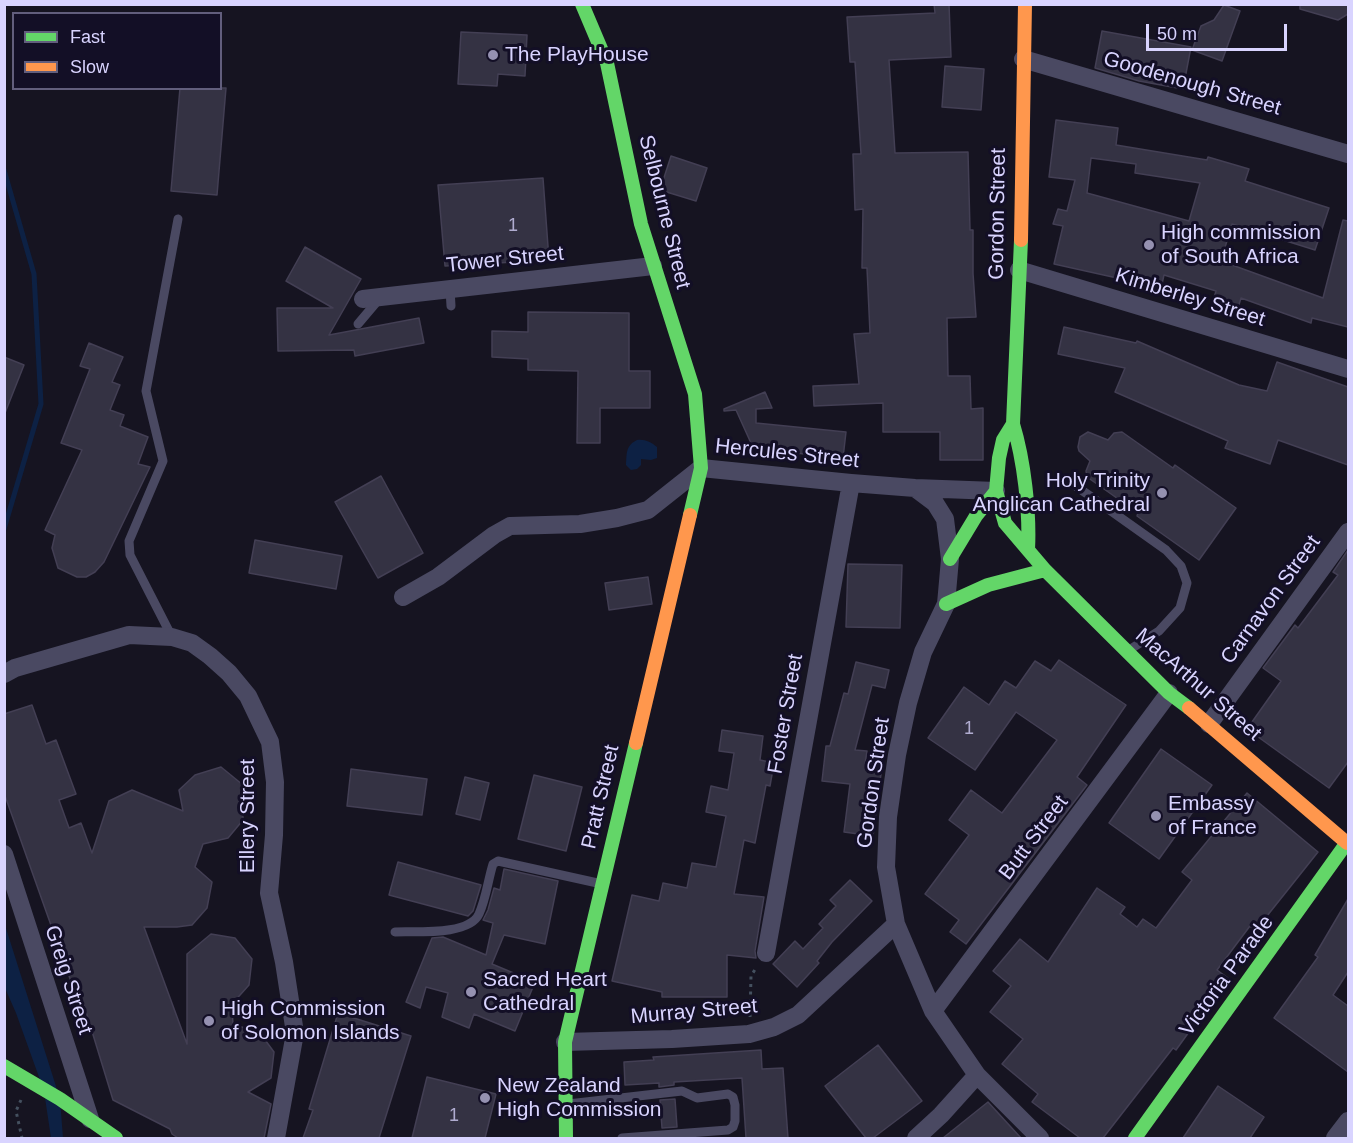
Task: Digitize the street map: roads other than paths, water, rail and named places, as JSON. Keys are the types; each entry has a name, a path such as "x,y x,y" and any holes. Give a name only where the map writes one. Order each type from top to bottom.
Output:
{"main road":[{"name":"Gordon Street","path":"1013,424 1025,4"},
{"name":"Selbourne Street","path":"587,5 607,63 641,224 695,394 701,468"},
{"name":"MacArthur Street","path":"1013,424 1003,440 996,491 1005,523 1045,570 1169,693 1348,842"},
{"path":"1013,424 1018,441 1029,528 1028,550"},
{"name":"Pratt Street","path":"566,1138 565,1042 701,468"},
{"path":"950,559 976,516 996,491"},
{"path":"946,604 995,582 1045,570"},
{"name":"Victoria Parade","path":"1137,1137 1348,842"},
{"path":"4,1066 60,1099 117,1138"}],"street":[{"name":"Goodenough Street","path":"1023,58 1348,154"},
{"name":"Tower Street","path":"363,298 382,296 451,298 653,266"},
{"name":"Kimberley Street","path":"1019,270 1348,369"},
{"name":"Hercules Street","path":"403,597 438,577 494,535 510,526 580,524 648,510 701,468 915,488"},
{"name":"Foster Street","path":"766,953 851,483"},
{"path":"915,488 996,491"},
{"name":"Gordon Street","path":"915,488 934,503 945,519 950,559 946,604 920,663 908,703 888,817 886,867 896,924 933,1011 977,1075 1040,1138"},
{"name":"Carnavon Street","path":"1209,724 1348,532"},
{"name":"Ellery Street","path":"4,674 15,668 129,635 172,637 192,643 210,656 249,696 270,742 275,782 274,835 269,893 284,962 295,1033 276,1138"},
{"name":"Butt Street","path":"933,1011 1169,693"},
{"name":"Greig Street","path":"4,854 90,1119"},
{"name":"Murray Street","path":"565,1042 749,1034 774,1027 798,1016 896,924"},
{"path":"916,1138 941,1115 977,1075"},
{"path":"1335,1138 1348,1121"}],"lane":[{"path":"172,637 130,555 129,541 163,461 146,391 178,219"},
{"path":"358,324 382,296"},
{"path":"1066,479 1166,550 1181,566 1187,583 1180,608 1159,631 1127,651"},
{"path":"395,932 456,929 472,923 478,916 493,864 498,861 602,884"},
{"path":"565,1104 682,1091 697,1098 728,1094 733,1097 735,1121 734,1127 728,1130 622,1138"}],"water":[{"path":"637,440 648,441 657,447 657,458 641,459 641,465 631,470 626,465 627,451 630,445"},
{"path":"4,922 60,1099 63,1138 51,1138 44,1091 5,988"}],"waterway":[{"path":"4,170 34,274 41,404 4,529"}],"place":[{"name":"The PlayHouse","path":"493,55"},
{"name":"High commission of South Africa","path":"1149,245"},
{"name":"Holy Trinity Anglican Cathedral","path":"1162,493"},
{"name":"Embassy of France","path":"1156,816"},
{"name":"Sacred Heart Cathedral","path":"471,992"},
{"name":"High Commission of Solomon Islands","path":"209,1021"},
{"name":"New Zealand High Commission","path":"485,1098"}]}
